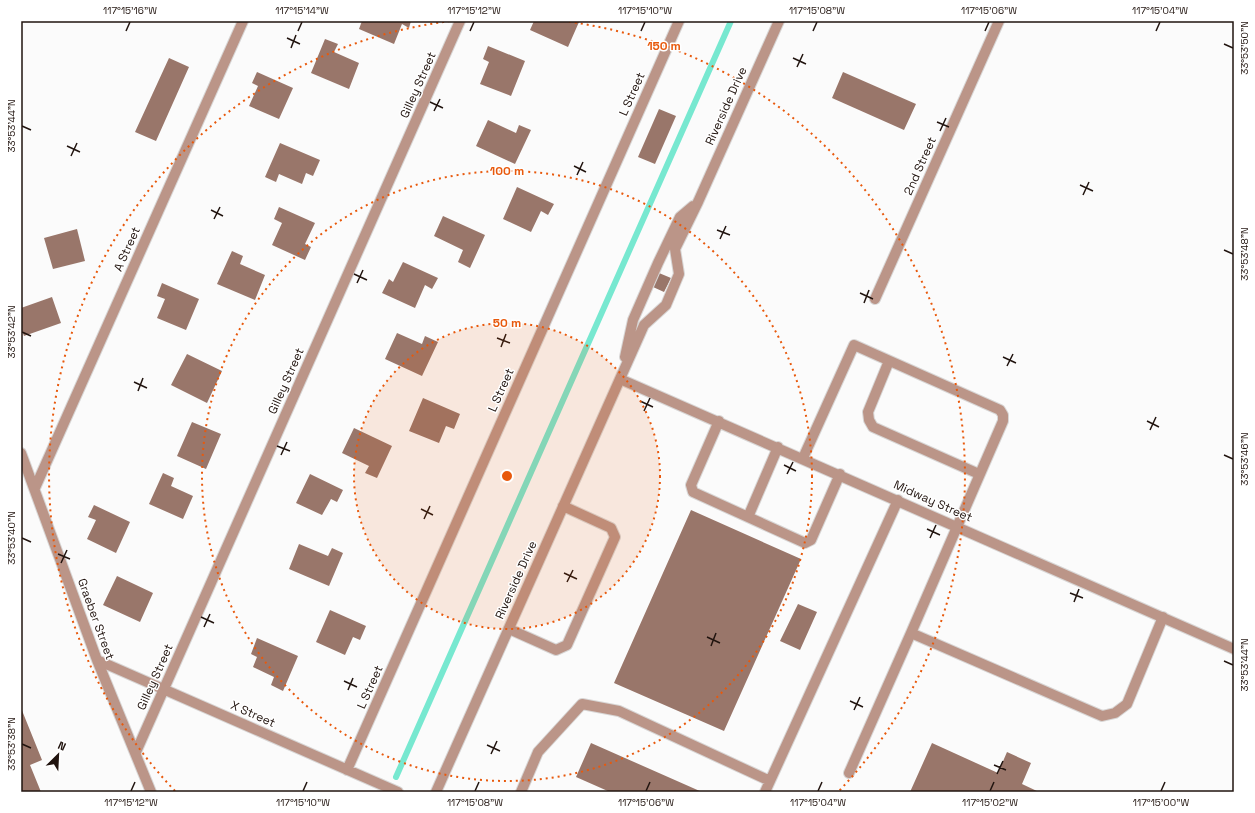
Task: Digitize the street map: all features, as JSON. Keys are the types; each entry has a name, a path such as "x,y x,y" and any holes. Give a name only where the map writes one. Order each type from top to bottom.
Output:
{"street":[{"name":"A Street","path":"35,488 242,21"},
{"name":"Gilley Street","path":"136,752 460,21"},
{"name":"L Street","path":"348,770 679,21"},
{"name":"Riverside Drive","path":"436,792 644,325 666,305 680,274 675,249 698,202 779,21"},
{"name":"2nd Street","path":"875,299 999,21"},
{"name":"Riverside Drive","path":"620,378 633,320 680,217 698,202"},
{"path":"803,458 854,345 1000,410 1003,415 1003,421 849,773"},
{"path":"889,361 868,412 869,420 873,427 979,474"},
{"name":"Midway Street","path":"620,378 1234,649"},
{"path":"719,421 691,486 693,492 806,543 811,540 840,474"},
{"path":"748,517 778,447"},
{"name":"Graeber Street","path":"21,453 97,660 136,752 151,792"},
{"path":"765,792 898,500"},
{"path":"509,629 556,650 567,645 606,558 615,537 611,528 564,506"},
{"path":"911,633 1102,716 1114,713 1127,704 1163,617"},
{"name":"X Street","path":"97,660 398,792"},
{"path":"521,792 538,752 582,704 619,712 770,781"}],"building":[{"path":"362,21 411,21 409,28 402,24 394,44 359,29"},
{"path":"534,21 579,22 568,47 530,30"},
{"path":"325,39 338,44 334,52 359,63 349,89 311,73"},
{"path":"488,46 525,61 511,96 480,84 489,62 483,59"},
{"path":"169,58 189,67 156,141 135,132"},
{"path":"257,72 293,88 279,119 249,106 258,86 252,83"},
{"path":"843,72 916,104 904,130 832,98"},
{"path":"659,109 676,116 655,164 638,157"},
{"path":"488,120 516,133 519,125 531,130 515,164 476,146"},
{"path":"280,143 320,160 313,176 306,173 302,184 279,174 276,182 265,177"},
{"path":"517,187 554,204 548,215 541,211 531,232 503,219"},
{"path":"279,207 315,223 305,244 311,247 305,260 272,245 282,223 274,219"},
{"path":"443,216 485,235 470,268 458,262 463,250 434,236"},
{"path":"77,229 85,261 53,269 44,238"},
{"path":"232,251 243,256 240,264 265,275 255,300 217,284"},
{"path":"403,262 438,278 432,289 425,285 415,308 382,293 389,279 393,282"},
{"path":"659,273 671,278 664,292 653,287"},
{"path":"162,283 199,299 186,330 157,318 165,299 157,296"},
{"path":"52,297 61,323 24,336 21,328 21,308"},
{"path":"397,333 422,344 425,336 438,342 422,376 385,359"},
{"path":"187,354 222,371 207,403 171,385"},
{"path":"423,398 460,414 454,429 446,426 439,443 409,431"},
{"path":"192,422 221,434 206,469 177,456"},
{"path":"354,428 392,446 377,478 365,473 369,466 342,453"},
{"path":"163,473 174,478 171,486 193,496 183,519 149,504"},
{"path":"310,474 343,490 337,502 331,499 322,515 296,503"},
{"path":"94,505 130,522 116,553 87,539 96,520 88,517"},
{"path":"691,510 801,559 724,731 614,683"},
{"path":"299,544 328,556 332,548 343,553 329,586 289,569"},
{"path":"117,576 153,593 140,622 103,605"},
{"path":"798,604 817,612 800,650 780,641"},
{"path":"330,610 366,626 360,640 353,637 345,655 316,642"},
{"path":"257,638 298,656 283,691 271,685 274,677 253,667 257,657 251,654"},
{"path":"21,708 42,760 30,765 41,792 21,792"},
{"path":"591,743 702,792 610,792 576,777"},
{"path":"932,743 998,773 1007,752 1031,763 1022,784 1039,792 910,792"}],"waterway":[{"path":"396,777 731,21"}]}
